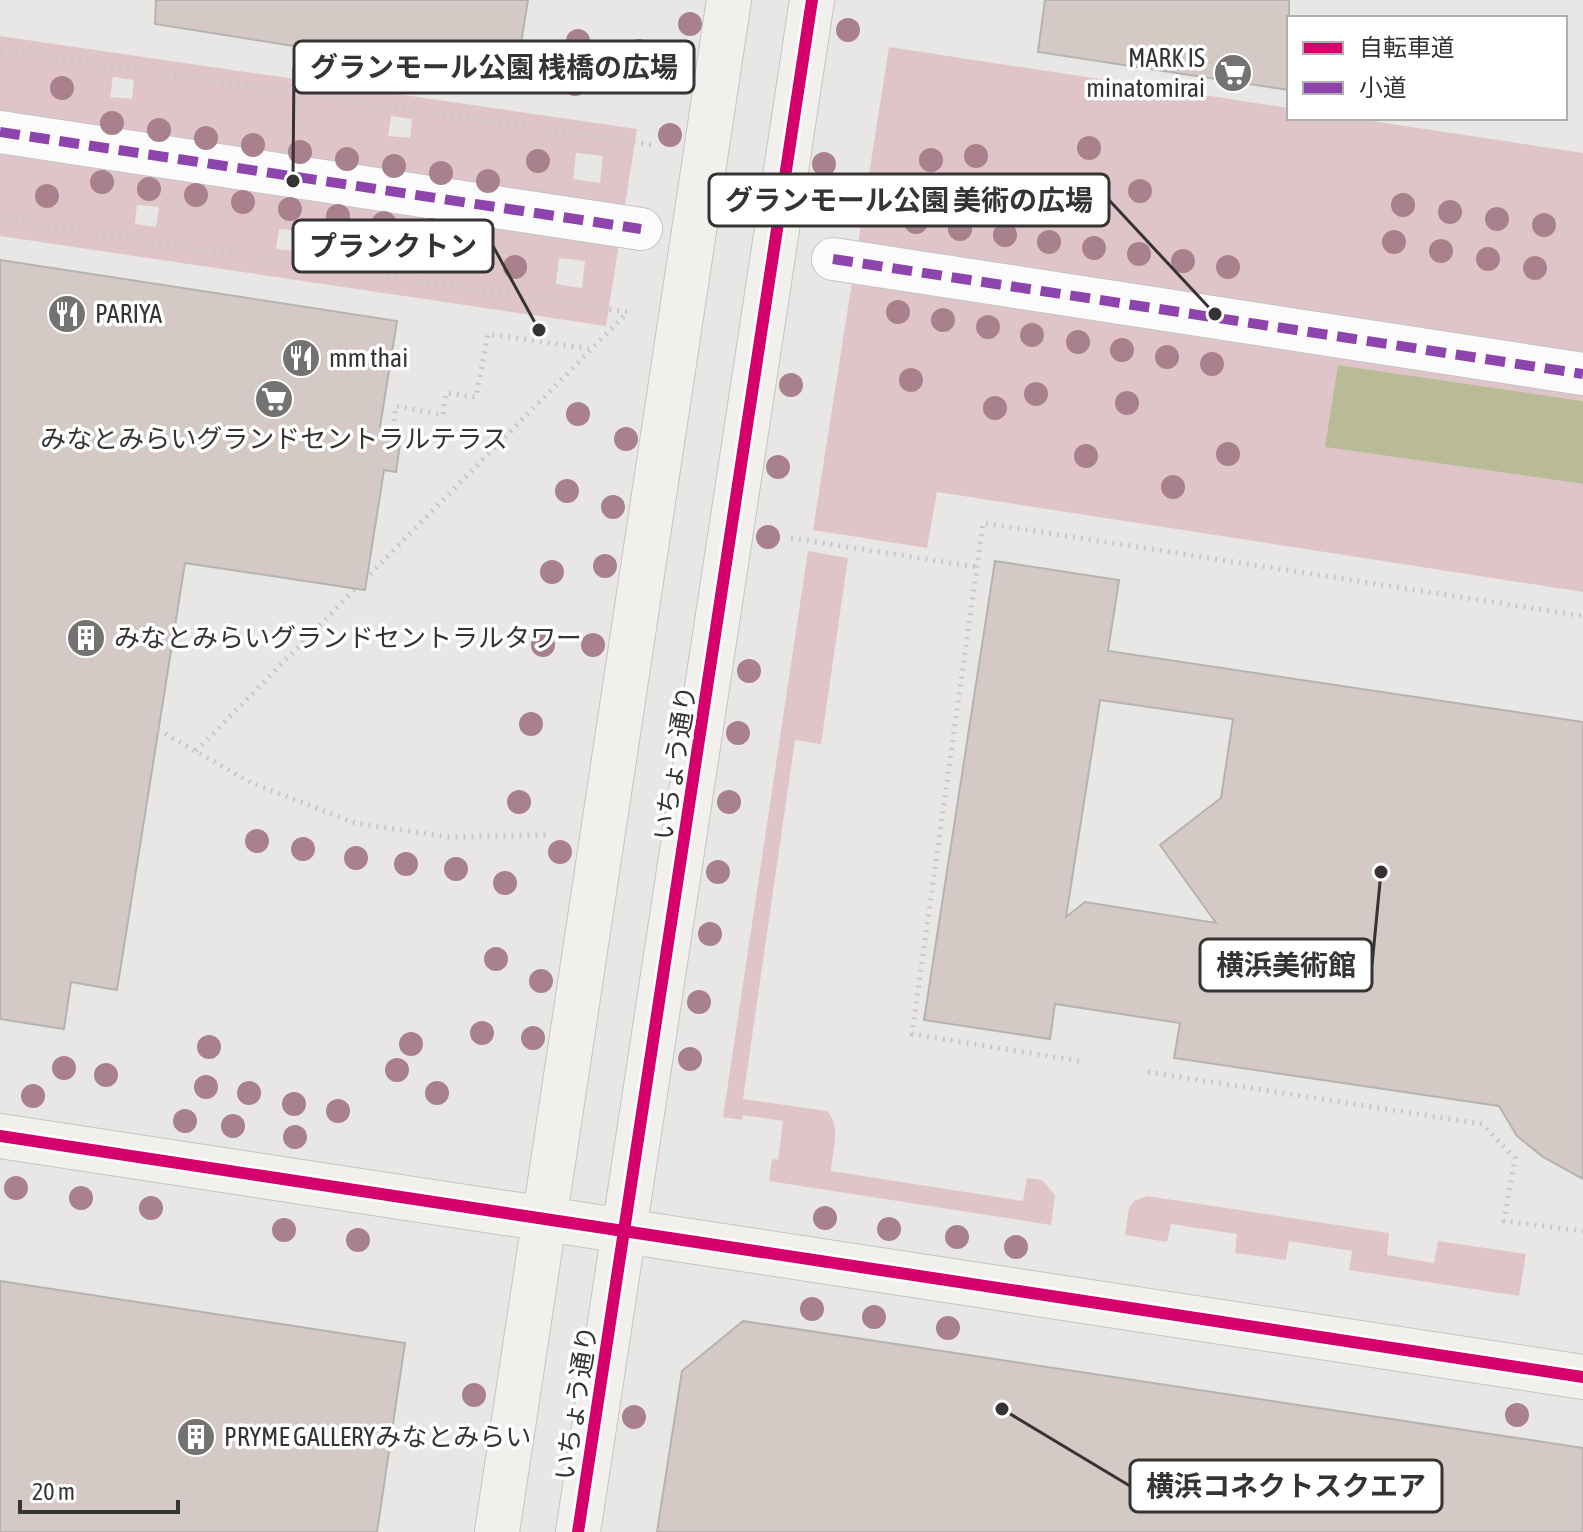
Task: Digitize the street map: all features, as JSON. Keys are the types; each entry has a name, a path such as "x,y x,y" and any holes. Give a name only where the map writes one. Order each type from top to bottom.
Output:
{"street":[{"path":"497,1532 729,0"},
{"name":"いちょう通り","path":"578,1532 812,0"},
{"path":"0,132 641,229"},
{"path":"833,259 1583,374"},
{"path":"0,1136 1583,1377"}],"path":[{"path":"0,50 654,145"},
{"path":"0,219 628,312 196,751"},
{"path":"393,429 396,406 443,415 446,393 476,397 488,334 592,349"},
{"path":"1079,1061 912,1034 983,523 1583,616"},
{"path":"791,538 976,567"},
{"path":"158,730 252,783 355,823 448,837 546,835"},
{"path":"1148,1072 1482,1124 1515,1158 1504,1221 1583,1231"}],"shaded area":[{"path":"0,36 637,129 606,326 0,236","holes":["113,77 134,80 132,99 110,97","391,116 412,119 410,138 388,136","576,153 603,156 600,183 573,179","137,205 159,207 156,227 135,224","279,229 301,231 298,251 276,249","420,237 441,240 439,260 417,257","559,258 585,261 582,288 556,284"]},
{"path":"889,47 1287,108 1287,120 1365,120 1583,153 1583,401 1338,365 1326,447 1583,484 1583,592 937,492 927,548 813,530"},
{"path":"1338,365 1583,401 1583,484 1325,447"},
{"path":"808,551 848,558 821,744 795,740 743,1099 827,1111 832,1117 835,1131 831,1171 1023,1201 1027,1178 1042,1180 1055,1195 1051,1225 769,1181 772,1159 778,1160 783,1121 743,1115 742,1120 723,1117"},
{"path":"1147,1196 1389,1233 1387,1255 1434,1263 1438,1241 1526,1254 1519,1296 1349,1270 1352,1251 1289,1241 1286,1260 1235,1253 1237,1234 1171,1224 1167,1242 1125,1235 1129,1208 1134,1201"}],"building":[{"path":"156,0 528,0 515,81 155,24"},
{"name":"MARK IS minatomirai","path":"1045,0 1289,0 1287,90 1038,52"},
{"path":"0,260 397,321 380,427 402,430 396,472 384,470 365,590 185,563 117,990 71,982 64,1029 0,1019"},
{"path":"995,561 1119,580 1108,651 1583,722 1583,1179 1543,1157 1517,1136 1499,1106 1174,1058 1180,1023 1055,1004 1050,1039 924,1020","holes":["1100,700 1233,719 1221,798 1160,845 1216,923 1085,902 1066,917"]},
{"name":"PRYME GALLERYみなとみらい","path":"0,1281 405,1343 377,1532 0,1532"},
{"path":"743,1321 1583,1448 1583,1532 657,1532 682,1371"}],"marked path":[{"path":"0,132 641,229"},
{"path":"833,259 1583,374"}],"cycle path":[{"path":"578,1532 812,0"},
{"path":"0,1136 1583,1377"}],"place":[{"name":"MARK IS minatomirai","path":"1233,73"},
{"name":"グランモール公園 桟橋の広場","path":"293,181"},
{"name":"PARIYA","path":"67,314"},
{"name":"グランモール公園 美術の広場","path":"1215,314"},
{"name":"プランクトン","path":"539,330"},
{"name":"mm thai","path":"301,358"},
{"name":"みなとみらいグランドセントラルテラス","path":"274,399"},
{"name":"みなとみらいグランドセントラルタワー","path":"86,638"},
{"name":"横浜美術館","path":"1381,872"},
{"name":"横浜コネクトスクエア","path":"1002,1409"},
{"name":"PRYME GALLERYみなとみらい","path":"196,1437"}]}
